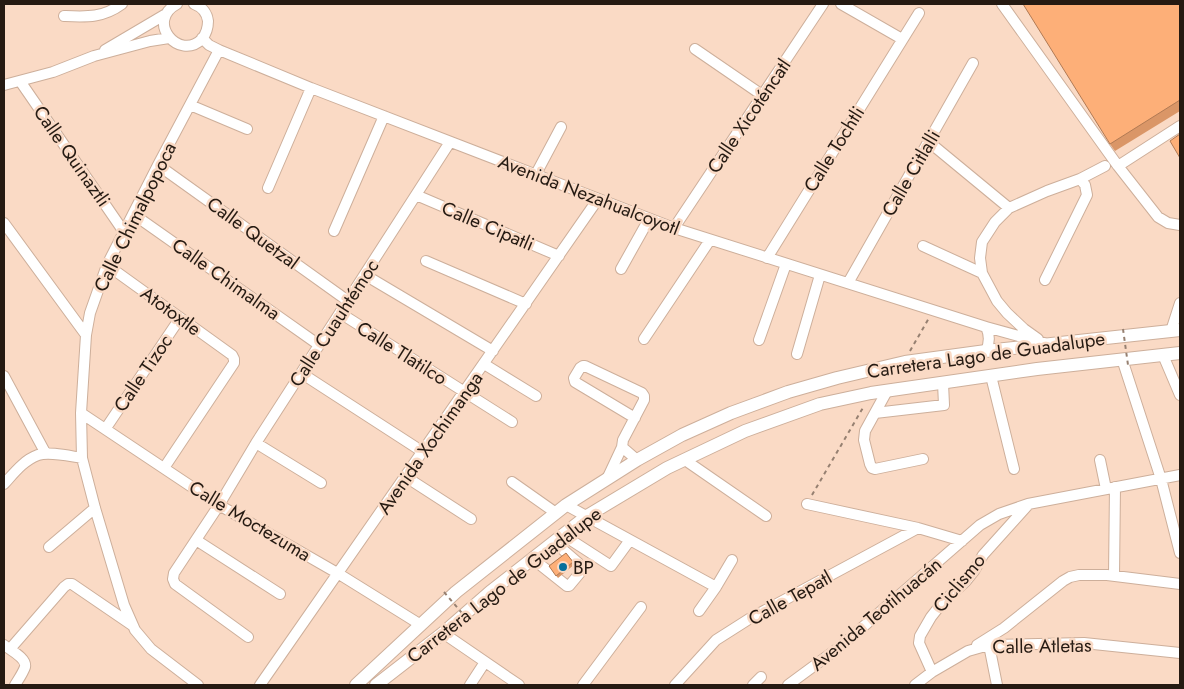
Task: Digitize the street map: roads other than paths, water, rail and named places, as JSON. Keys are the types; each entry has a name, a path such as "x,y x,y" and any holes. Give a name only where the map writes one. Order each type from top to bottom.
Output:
{"main road":[{"name":"Carretera Lago de Guadalupe","path":"374,670 456,592 561,509 637,460 731,413 788,392 905,362 986,350 1176,330"},
{"name":"Carretera Lago de Guadalupe","path":"379,683 587,516 667,468 746,431 810,407 871,393 1037,369 1125,362 1180,353"},
{"path":"356,685 374,670"}],"street":[{"path":"64,16 92,17 115,9 122,4"},
{"path":"177,4 170,8 166,14 164,22 165,31 169,38 182,46 196,43 206,32 208,26 208,4"},
{"path":"194,4 204,11 208,19"},
{"name":"Calle Xicoténcatl","path":"674,228 824,4"},
{"path":"841,4 902,40"},
{"path":"1002,4 1118,166 1158,217 1168,223 1180,225"},
{"name":"Calle Tochtli","path":"766,258 919,13"},
{"path":"94,56 166,14"},
{"path":"4,85 53,72 94,56 150,41 169,38"},
{"name":"Avenida Nezahualcoyotl","path":"202,38 209,45 219,50 311,88 674,228 1045,344"},
{"name":"Calle Chimalpopoca","path":"198,685 151,649 132,625 124,605 82,458 81,413 86,335 90,313 107,265 219,50"},
{"path":"695,50 762,95"},
{"name":"Calle Citlalli","path":"848,283 973,63"},
{"name":"Calle Quinaztli","path":"20,81 124,232"},
{"path":"268,188 311,88"},
{"path":"190,105 247,129"},
{"path":"334,231 384,116"},
{"path":"1118,166 1180,126"},
{"path":"536,174 561,127"},
{"name":"Calle Cuauhtémoc","path":"248,636 176,584 173,579 174,573 450,142"},
{"path":"929,142 1009,208"},
{"name":"Calle Quetzal","path":"158,165 348,301"},
{"path":"1045,344 1024,329 997,301 982,273 980,251 982,242 995,222 1009,208 1080,179 1105,166"},
{"path":"1045,280 1086,195 1080,179"},
{"name":"Calle Cipatli","path":"416,195 559,256"},
{"name":"Avenida Xochimanga","path":"260,685 424,452 598,199"},
{"name":"Calle Chimalma","path":"133,214 319,345"},
{"path":"621,270 650,219"},
{"path":"4,223 86,335"},
{"path":"644,339 710,240"},
{"path":"923,246 982,273"},
{"path":"426,261 526,304"},
{"path":"759,340 786,264"},
{"name":"Atotoxtle","path":"107,265 232,354 234,359 234,363 164,468"},
{"path":"364,275 493,351"},
{"path":"797,354 820,275"},
{"path":"1176,330 1180,303"},
{"name":"Calle Tlatilco","path":"340,313 512,422"},
{"name":"Calle Tizoc","path":"106,428 180,318"},
{"path":"986,327 990,339 986,350"},
{"path":"1163,355 1180,395"},
{"path":"1125,362 1161,478 1180,553"},
{"path":"484,364 536,396"},
{"path":"607,479 622,447 623,440 635,418 644,400 644,396 642,393 585,366 580,368 574,378 575,382 635,418"},
{"path":"301,373 424,452"},
{"path":"4,376 46,454"},
{"path":"991,376 1014,469"},
{"path":"875,413 944,405 943,383"},
{"path":"887,391 865,431 864,440 872,468 875,469 923,459"},
{"name":"Calle Moctezuma","path":"81,413 219,505 421,625"},
{"path":"256,443 321,483"},
{"path":"622,447 637,460"},
{"path":"4,484 23,464 38,454 82,458"},
{"path":"685,460 766,516"},
{"path":"1100,460 1110,488 1114,576"},
{"name":"Avenida Teotihuacán","path":"788,685 841,646 980,525 999,514 1028,504 1180,475"},
{"path":"406,477 471,520"},
{"path":"512,482 561,509 587,516 716,587"},
{"path":"807,504 918,528 962,541"},
{"name":"Ciclismo","path":"932,672 919,642 920,636 931,616 966,581 983,555 1028,504"},
{"path":"49,547 95,508"},
{"name":"Calle Tepatl","path":"675,685 716,640 749,619 918,528"},
{"path":"559,538 611,566 630,540"},
{"path":"533,559 569,586 584,568 559,538"},
{"path":"196,540 280,594"},
{"path":"699,611 732,560"},
{"path":"968,651 1004,628 1070,577 1078,575 1114,576 1180,584"},
{"path":"15,685 25,666 25,662 7,647 64,586 72,584 132,625"},
{"path":"583,685 641,607"},
{"path":"442,632 519,685"},
{"name":"Calle Atletas","path":"915,685 932,672 968,651 989,645 1084,643 1180,653"},
{"path":"989,645 998,685"},
{"path":"470,685 485,662"},
{"name":"Carretera Lago de Guadalupe","path":"348,685 374,670"},
{"path":"753,685 761,677"}],"place":[{"name":"BP","path":"563,567"}]}
